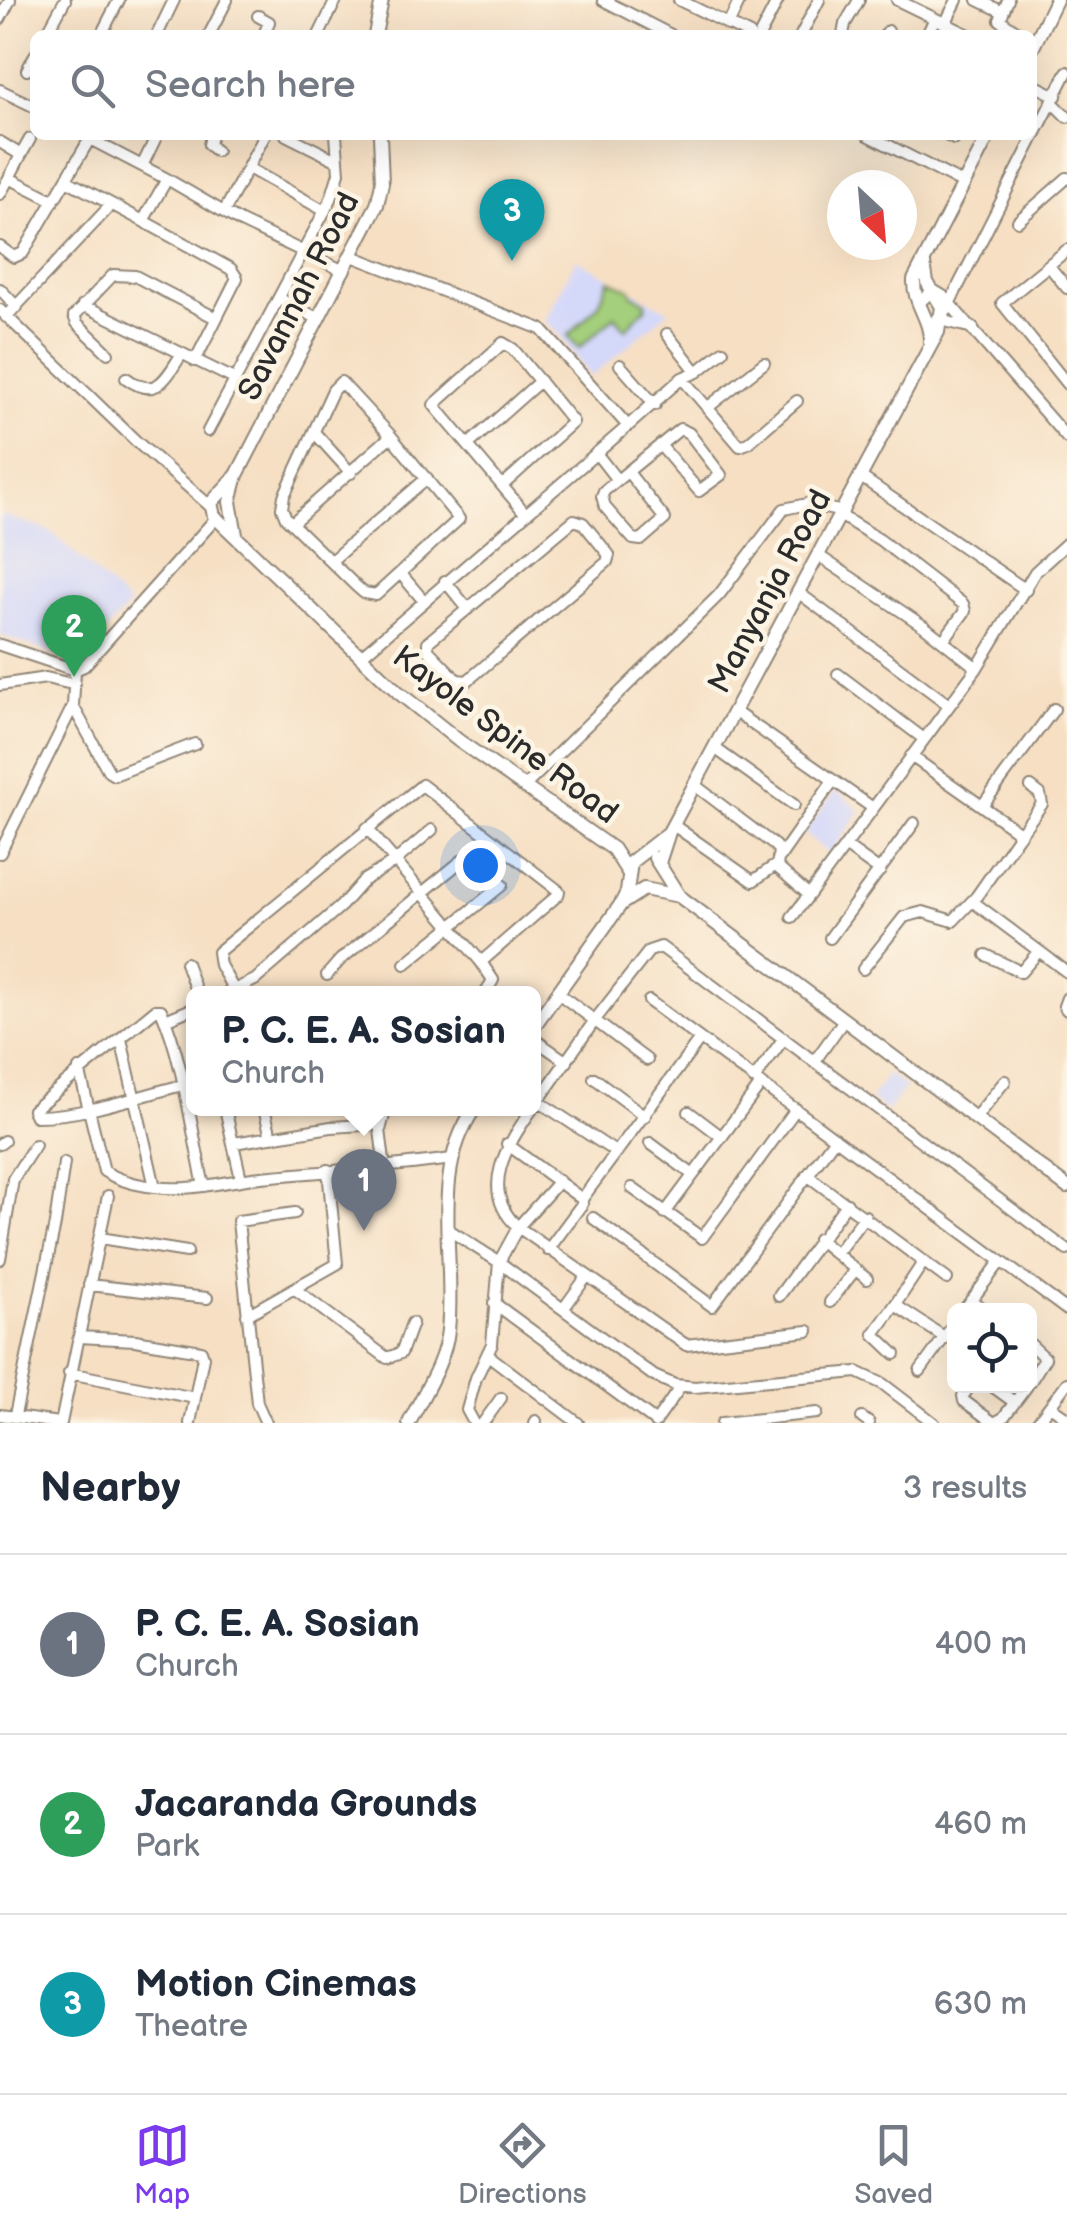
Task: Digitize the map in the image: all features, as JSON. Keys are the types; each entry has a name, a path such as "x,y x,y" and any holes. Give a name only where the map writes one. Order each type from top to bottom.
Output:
{"main road":[{"path":"376,30 382,0"},
{"path":"1037,39 1056,0"},
{"name":"Savannah Road","path":"221,507 352,256 380,194 380,140"},
{"path":"936,324 920,303 914,280 986,140"},
{"path":"924,264 926,279 941,303 936,324"},
{"name":"Manyanja Road","path":"661,866 672,827 861,478 930,345 936,324"},
{"name":"Kayole Spine Road","path":"221,507 236,538 434,722 613,849"},
{"path":"541,1016 621,904 627,892 630,862 672,827"},
{"path":"613,849 641,855 661,866 678,896 1067,1187"},
{"path":"613,849 634,886 678,896"},
{"path":"621,904 659,881 661,866"},
{"path":"410,1423 440,1360 448,1332 452,1159 460,1132 470,1116"}],"street":[{"path":"0,19 10,0"},
{"path":"49,30 65,0"},
{"path":"104,30 119,0"},
{"path":"159,30 174,0"},
{"path":"212,30 227,0"},
{"path":"321,30 334,0"},
{"path":"602,0 661,30"},
{"path":"678,0 696,4 739,30"},
{"path":"728,25 740,0"},
{"path":"763,30 778,0"},
{"path":"804,30 820,0"},
{"path":"844,30 859,0"},
{"path":"897,0 957,30"},
{"path":"932,30 958,0"},
{"path":"978,0 1002,12"},
{"path":"1008,0 1002,22 1015,30"},
{"path":"258,16 268,22 266,30"},
{"path":"26,70 30,63"},
{"path":"1037,134 1067,72"},
{"path":"1037,88 1054,100 1067,118"},
{"path":"0,90 30,105"},
{"path":"0,194 7,174 30,138"},
{"path":"0,247 14,257 23,253 89,140"},
{"path":"97,140 302,254 344,271"},
{"path":"143,164 155,140"},
{"path":"211,140 216,151"},
{"path":"224,212 263,140"},
{"path":"296,140 338,160"},
{"path":"208,431 325,211 337,183 336,140"},
{"path":"878,140 964,184"},
{"path":"936,324 951,305 1034,140"},
{"path":"0,142 21,155"},
{"path":"248,168 325,211"},
{"path":"7,174 53,200"},
{"path":"143,221 167,178"},
{"path":"1018,221 1067,178"},
{"path":"66,180 236,273 235,284 195,360"},
{"path":"0,645 74,670 84,666 221,507 3,314 17,307 111,205"},
{"path":"1067,250 1002,303 1067,384"},
{"path":"352,256 542,329 628,426"},
{"path":"1049,266 1067,288"},
{"path":"108,353 74,320 76,312 108,278 119,273 145,281 216,318"},
{"path":"0,289 17,307"},
{"path":"920,303 933,290 951,305 1067,438"},
{"path":"280,299 319,320"},
{"path":"83,305 234,379"},
{"path":"936,324 959,323 974,328"},
{"path":"667,334 697,372"},
{"path":"503,485 573,422 510,345 503,344 434,406 525,513"},
{"path":"360,657 682,378 697,372 723,351"},
{"path":"126,378 140,388 154,388 182,356"},
{"path":"707,408 764,363"},
{"path":"620,364 654,406"},
{"path":"682,378 740,446 797,400"},
{"path":"468,445 540,381"},
{"path":"341,382 392,436 459,522 376,595 370,596 292,523 283,512 284,496 333,390 341,382"},
{"path":"628,472 665,519 641,540 633,539 605,507 602,496 604,491 660,445 680,429 686,429 721,475 699,491 660,445"},
{"path":"314,432 351,473"},
{"path":"292,523 392,436"},
{"path":"596,453 618,480"},
{"path":"331,561 426,478"},
{"path":"861,478 1026,590"},
{"path":"524,787 719,595 784,509 792,504 842,514 964,604 965,611 943,641"},
{"path":"574,520 584,523 610,555 608,562 468,682 463,682 426,646 468,608 574,520"},
{"path":"792,917 977,668 1039,566 1067,543"},
{"path":"819,556 977,668"},
{"path":"401,574 423,600"},
{"path":"445,581 468,608"},
{"path":"804,596 948,706"},
{"path":"74,670 73,706 106,769 114,775 195,744"},
{"path":"838,674 924,738"},
{"path":"0,684 46,678 72,684"},
{"path":"0,852 73,706"},
{"path":"982,806 1054,709"},
{"path":"736,712 873,808"},
{"path":"716,749 794,805"},
{"path":"911,756 1016,830 1018,837"},
{"path":"672,827 753,881 777,862 834,781"},
{"path":"229,986 218,952 422,785 560,890 481,962"},
{"path":"696,786 779,850 777,862 782,874 809,895"},
{"path":"863,969 904,917 923,912 953,921 972,901 1042,804 1040,794 1031,787"},
{"path":"830,938 914,823"},
{"path":"367,828 481,962 493,980 490,986"},
{"path":"243,986 341,906 364,880 394,862 432,830"},
{"path":"845,846 880,871"},
{"path":"327,974 465,858"},
{"path":"405,964 502,886"},
{"path":"972,901 1067,972"},
{"path":"541,1097 595,1020 649,952 660,946 1067,1250"},
{"path":"986,955 1021,972 1040,952"},
{"path":"186,964 194,986"},
{"path":"558,992 647,1060"},
{"path":"1067,998 1067,1010"},
{"path":"649,1001 1067,1310"},
{"path":"186,1078 163,1011 156,1010 36,1104 34,1114 60,1114 186,1084"},
{"path":"165,1020 186,1011"},
{"path":"814,1062 844,1020"},
{"path":"665,1213 722,1137 784,1038"},
{"path":"121,1039 156,1187"},
{"path":"548,1250 700,1039"},
{"path":"541,1044 567,1062"},
{"path":"80,1069 104,1170 114,1178 156,1187 204,1186 452,1159"},
{"path":"594,1078 644,1116"},
{"path":"975,1118 1005,1081"},
{"path":"541,1109 617,1153"},
{"path":"632,1188 697,1237 704,1237 796,1109"},
{"path":"689,1112 722,1137"},
{"path":"193,1116 204,1186"},
{"path":"227,1116 242,1179"},
{"path":"266,1116 271,1137"},
{"path":"383,1116 380,1124 384,1169"},
{"path":"527,1116 507,1144 499,1175 500,1196 510,1220 548,1250 686,1345 808,1331"},
{"path":"234,1143 331,1127 380,1124"},
{"path":"592,1218 712,1306 834,1138"},
{"path":"650,1143 692,1174"},
{"path":"507,1144 582,1199"},
{"path":"0,1190 13,1179 35,1145"},
{"path":"15,1415 64,1163"},
{"path":"248,1315 337,1264 328,1170"},
{"path":"808,1175 947,1279"},
{"path":"0,1259 13,1179"},
{"path":"474,1423 468,1416 469,1401 492,1344 498,1262 518,1227 559,1181"},
{"path":"0,1415 60,1423 108,1196"},
{"path":"779,1296 847,1203"},
{"path":"266,1423 257,1403 238,1221 295,1214"},
{"path":"836,1254 864,1216"},
{"path":"448,1230 564,1308 654,1376 681,1386 857,1372 883,1384 934,1423"},
{"path":"100,1238 187,1252"},
{"path":"818,1240 868,1280"},
{"path":"895,1354 874,1337 924,1261"},
{"path":"969,1303 1000,1261"},
{"path":"830,1302 855,1270"},
{"path":"564,1308 587,1276"},
{"path":"89,1286 207,1298"},
{"path":"295,1289 388,1358 401,1353 412,1323"},
{"path":"494,1303 656,1423 681,1386"},
{"path":"895,1305 944,1338"},
{"path":"920,1370 947,1334"},
{"path":"79,1337 134,1340 201,1351 190,1423"},
{"path":"1037,1350 1046,1358 1037,1371"},
{"path":"488,1355 578,1423"},
{"path":"69,1373 195,1398"},
{"path":"1037,1423 1067,1383"},
{"path":"964,1393 964,1401 994,1423 1003,1418 1021,1393"},
{"path":"1002,1393 1014,1402"},
{"path":"483,1423 502,1398"},
{"path":"1050,1406 1067,1418"},
{"path":"722,1423 817,1413"}],"shaded area":[{"path":"576,259 669,311 591,377 545,321"},
{"path":"0,514 50,531 130,605 76,662 0,635"},
{"path":"836,790 860,811 830,855 804,833"},
{"path":"888,1074 906,1087 887,1111 870,1099"}],"green space":[{"path":"609,280 630,289 646,302 646,307 626,329 615,316 579,348 568,336 599,304"}],"place":[{"name":"Motion Cinemas","path":"512,261"},
{"name":"Jacaranda Grounds","path":"74,677"},
{"name":"P. C. E. A. Sosian","path":"364,1231"}]}
